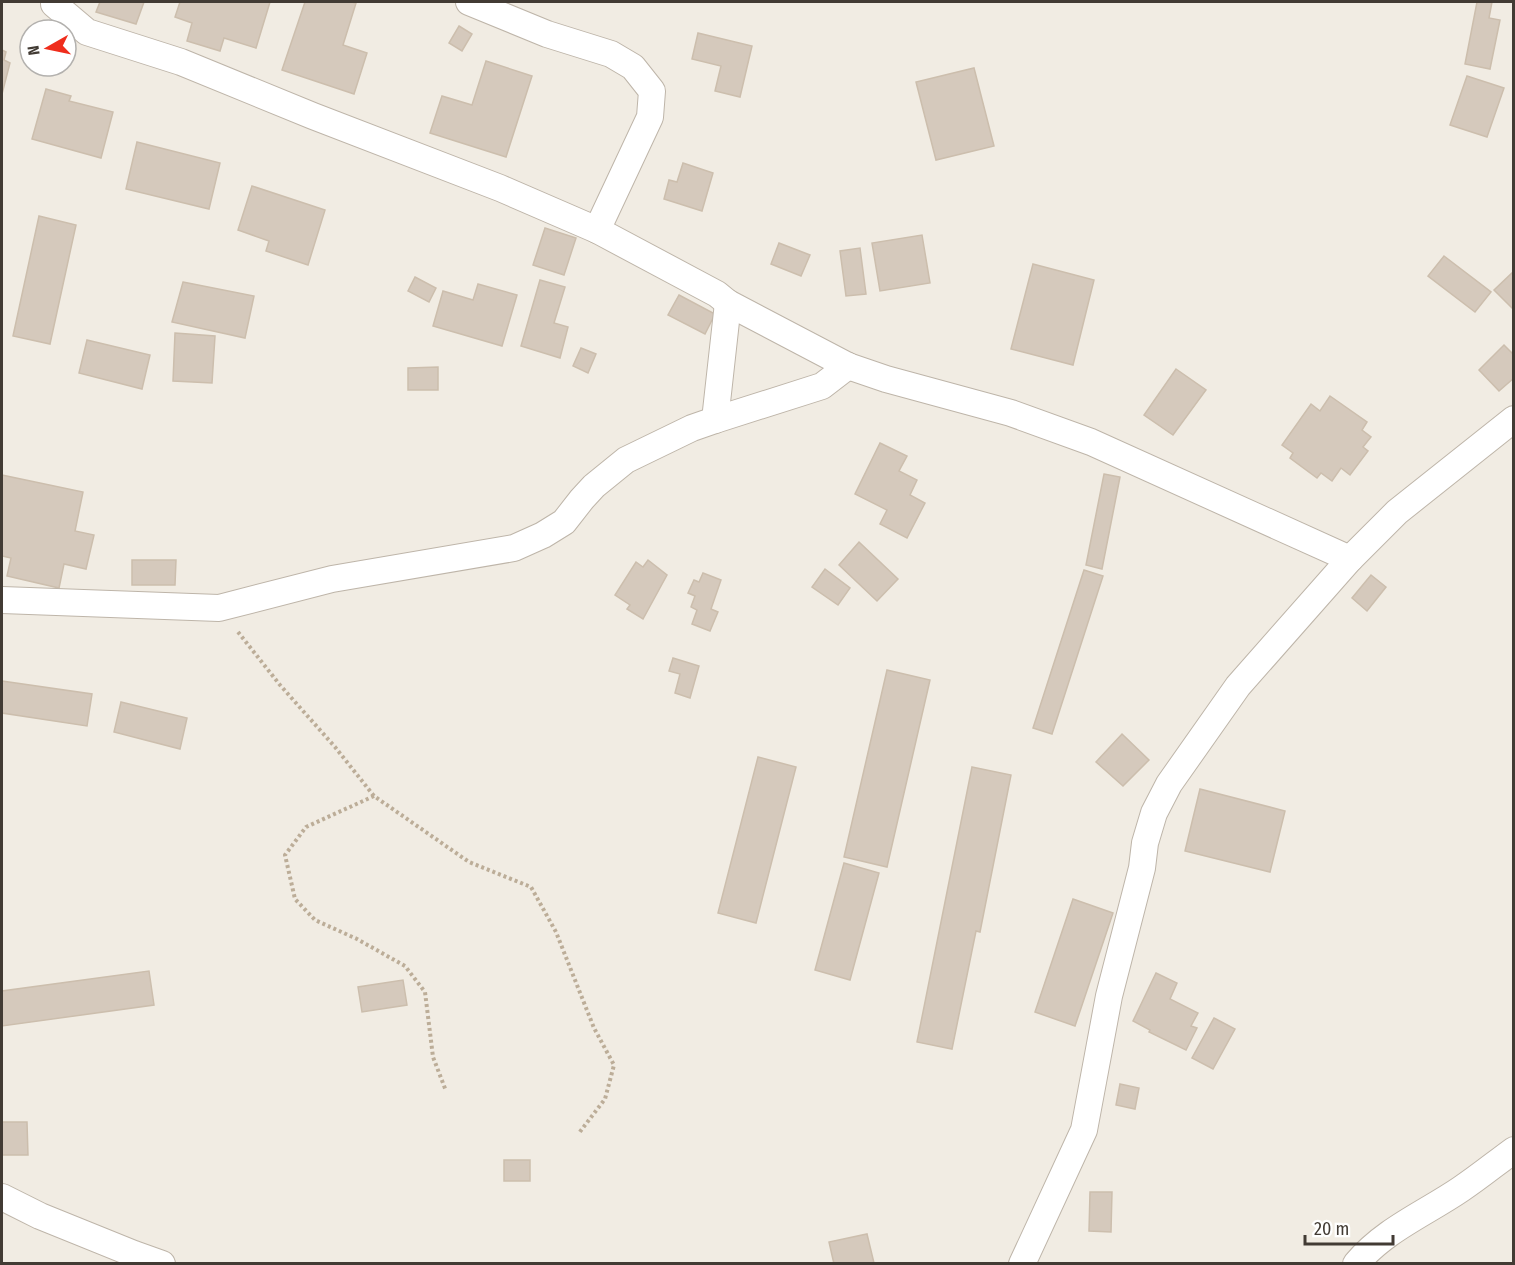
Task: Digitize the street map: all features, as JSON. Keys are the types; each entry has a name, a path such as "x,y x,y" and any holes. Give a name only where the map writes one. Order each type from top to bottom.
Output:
{"street":[{"path":"54,2 87,32 181,62 500,188 597,230 848,366 886,380 1011,413 1091,442 1350,559"},
{"path":"469,2 547,34 611,54 633,67 652,92 650,117 597,230"},
{"path":"715,420 728,303"},
{"path":"2,600 219,608 332,579 514,548 543,535 564,522 594,486 626,460 692,428 822,386 848,366"},
{"path":"1022,1263 1084,1131 1109,996 1142,868 1145,843 1154,813 1169,784 1238,686 1350,559 1396,512 1514,419"},
{"path":"1356,1263 1367,1250 1391,1232 1462,1189 1514,1150"},
{"path":"2,1197 50,1220 162,1263"}],"path":[{"path":"219,608 280,685 335,747 374,796 469,862 531,887 556,932 594,1028 614,1065 605,1099 579,1133"},
{"path":"374,796 306,827 285,855 295,899 315,920 357,939 405,966 425,992 433,1057 446,1091"}],"building":[{"path":"100,2 144,2 136,24 96,12"},
{"path":"180,2 270,2 256,48 224,38 220,51 187,41 192,23 175,17"},
{"path":"305,2 356,3 343,45 367,53 354,94 282,70"},
{"path":"1477,2 1492,2 1489,18 1500,20 1490,69 1465,64"},
{"path":"459,26 472,34 462,51 449,43"},
{"path":"698,33 752,46 740,97 715,91 721,66 692,59"},
{"path":"2,50 6,52 4,60 10,63 2,94"},
{"path":"486,61 532,76 506,157 430,133 442,96 472,105"},
{"path":"974,68 994,146 936,160 916,82"},
{"path":"1467,76 1504,88 1487,137 1450,125"},
{"path":"46,89 71,96 69,101 113,112 101,158 32,139"},
{"path":"137,142 220,163 209,209 126,189"},
{"path":"683,163 713,173 702,211 664,199 669,180 677,182"},
{"path":"252,186 325,210 308,265 266,251 269,241 238,230"},
{"path":"39,216 76,225 50,344 13,336"},
{"path":"545,228 576,238 564,275 533,265"},
{"path":"922,235 930,283 880,291 872,243"},
{"path":"779,243 810,255 801,276 771,264"},
{"path":"860,248 866,294 846,296 840,251"},
{"path":"1444,256 1491,292 1475,312 1428,276"},
{"path":"1033,264 1094,280 1073,365 1011,349"},
{"path":"1514,271 1514,310 1494,290"},
{"path":"415,277 436,288 429,302 408,291"},
{"path":"540,280 565,287 554,323 568,327 560,358 521,346"},
{"path":"183,282 254,296 245,338 172,322"},
{"path":"478,284 517,295 502,346 433,326 443,291 473,300"},
{"path":"679,295 715,314 705,334 668,315"},
{"path":"175,333 215,336 212,383 173,381"},
{"path":"87,340 150,355 142,389 79,373"},
{"path":"1504,345 1514,355 1514,378 1499,391 1479,370"},
{"path":"581,348 596,354 588,373 573,366"},
{"path":"438,367 438,390 408,390 408,368"},
{"path":"1176,369 1206,390 1173,435 1144,415"},
{"path":"1330,396 1367,422 1362,430 1371,437 1363,447 1368,451 1350,475 1341,468 1332,481 1321,473 1317,478 1290,458 1293,453 1282,445 1311,404 1320,411"},
{"path":"880,443 907,456 899,471 917,480 910,495 925,503 907,538 880,524 887,510 855,494"},
{"path":"1104,474 1120,477 1102,569 1086,565"},
{"path":"2,475 83,492 75,531 94,535 86,569 64,564 59,588 7,576 11,558 2,556"},
{"path":"859,542 898,579 877,601 839,565"},
{"path":"132,560 176,560 175,585 132,585"},
{"path":"648,560 667,575 643,619 627,609 630,605 615,595 636,562 643,567"},
{"path":"825,569 850,588 838,605 812,587"},
{"path":"1084,570 1103,576 1052,734 1033,728"},
{"path":"703,573 721,580 711,609 718,612 710,631 692,624 697,610 691,607 695,596 688,593 694,580 699,582"},
{"path":"1371,575 1386,587 1367,611 1352,598"},
{"path":"673,658 699,666 690,698 675,693 680,674 669,671"},
{"path":"887,670 930,680 887,867 844,857"},
{"path":"2,681 92,694 87,726 2,713"},
{"path":"121,702 187,718 180,749 114,732"},
{"path":"1122,734 1149,760 1123,786 1096,762"},
{"path":"758,757 796,767 756,923 718,913"},
{"path":"972,767 1011,775 980,932 976,931 952,1049 917,1042"},
{"path":"1200,789 1285,811 1270,872 1185,851"},
{"path":"844,863 879,873 850,980 815,970"},
{"path":"1073,899 1113,913 1075,1026 1035,1012"},
{"path":"149,971 154,1005 2,1026 2,991"},
{"path":"1156,973 1177,983 1170,999 1198,1013 1191,1026 1197,1028 1186,1050 1149,1032 1150,1030 1133,1021"},
{"path":"403,980 407,1005 362,1012 358,987"},
{"path":"1214,1018 1235,1029 1213,1069 1192,1058"},
{"path":"1120,1084 1139,1088 1135,1109 1116,1105"},
{"path":"2,1122 27,1122 28,1155 2,1155"},
{"path":"504,1160 530,1160 530,1181 504,1181"},
{"path":"1090,1192 1112,1192 1111,1232 1089,1231"},
{"path":"867,1234 874,1263 834,1264 829,1242"}]}
